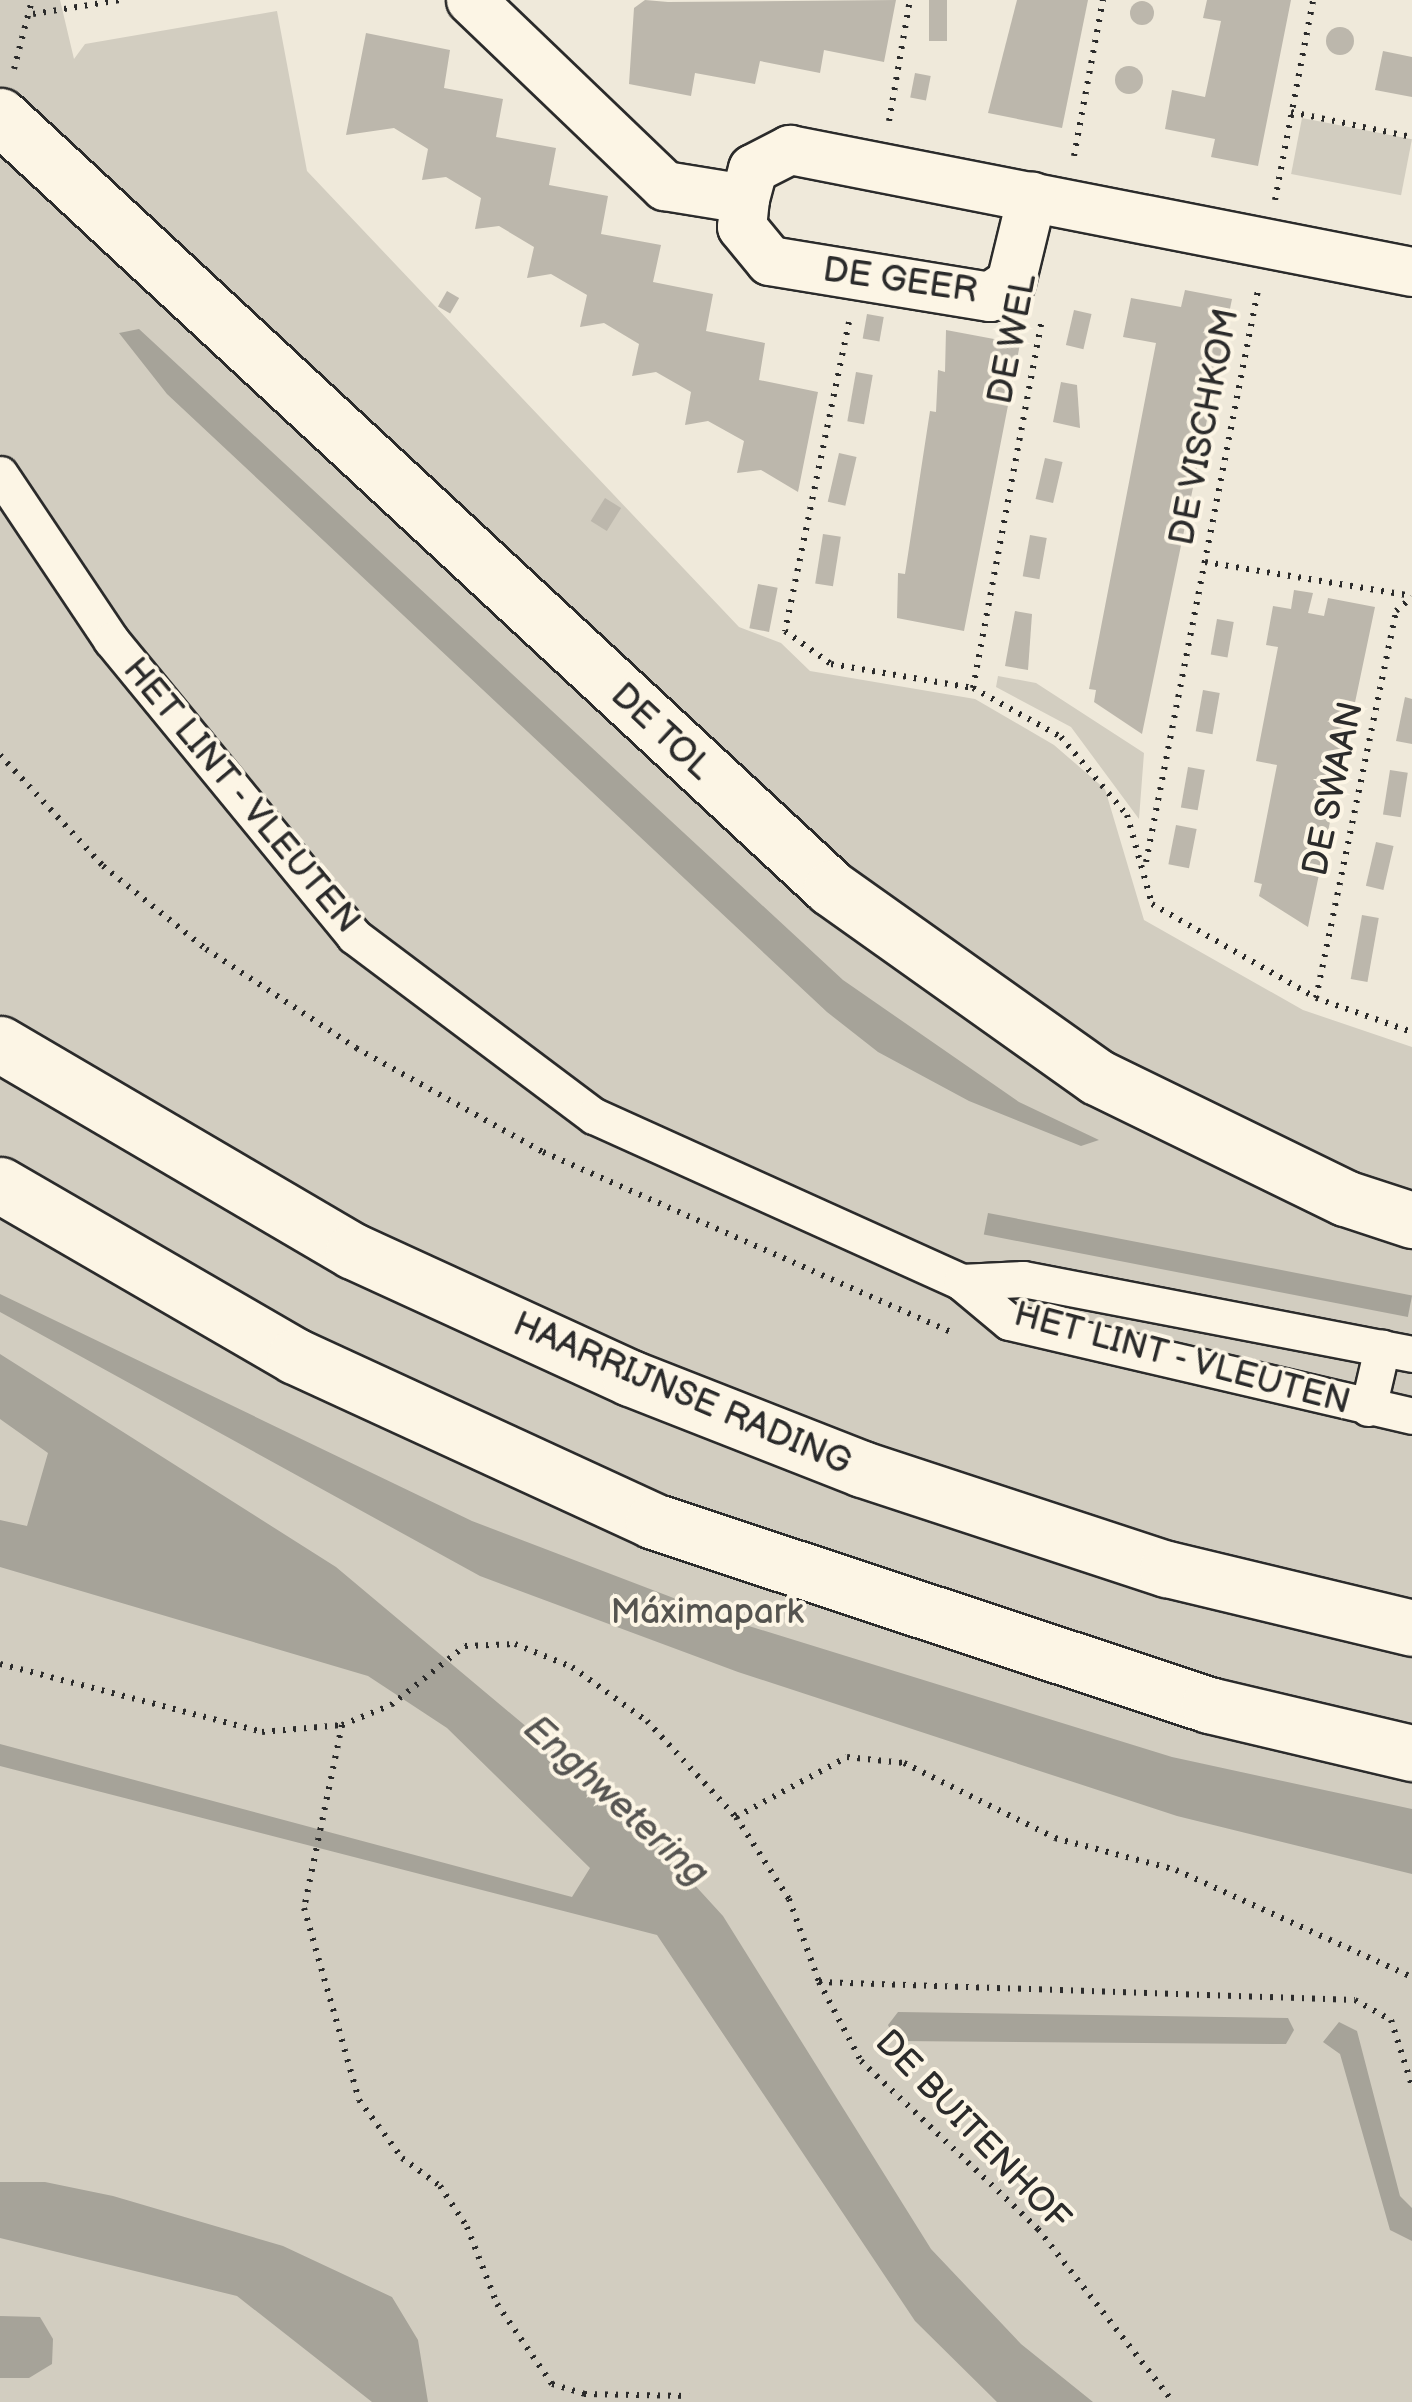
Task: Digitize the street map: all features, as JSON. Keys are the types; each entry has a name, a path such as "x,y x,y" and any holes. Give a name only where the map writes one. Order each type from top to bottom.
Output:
{"main road":[{"name":"DE TOL","path":"6,96 831,888 1097,1077 1344,1198 1412,1220"},
{"name":"HAARRIJNSE RADING","path":"0,1044 353,1250 630,1378 862,1469 1167,1570 1412,1628"},
{"path":"0,1185 296,1356 653,1520 1209,1706 1412,1753"}],"street":[{"path":"471,0 665,186 745,199 753,169 790,150 1412,272"},
{"name":"DE GEER","path":"745,199 742,227 770,261 990,296 1011,283 1048,200"},
{"name":"HET LINT - VLEUTEN","path":"0,474 110,640 354,936 594,1116 961,1282 1009,1322 1412,1416"},
{"name":"HET LINT - VLEUTEN","path":"961,1282 1023,1279 1397,1351"},
{"path":"1368,1408 1397,1351"}],"path":[{"path":"6,96 34,14 32,0"},
{"path":"34,14 120,0"},
{"path":"882,166 910,0"},
{"path":"1048,200 1103,0"},
{"name":"DE VISCHKOM","path":"1146,864 1313,0"},
{"path":"1291,112 1412,137"},
{"path":"858,276 785,632 831,664 973,688 1062,737 1126,815 1146,864 1152,904 1316,998 1412,1032"},
{"name":"DE WEL","path":"973,688 1046,300"},
{"path":"1205,562 1412,596"},
{"name":"DE SWAAN","path":"1316,998 1396,611 1412,596"},
{"name":"DE BUITENHOF","path":"0,1664 262,1732 342,1725 391,1705 465,1646 515,1644 572,1667 647,1720 736,1817 789,1899 819,1982 861,2062 1038,2229 1173,2402"},
{"path":"342,1725 304,1908 359,2100 402,2158 440,2186 533,2359 552,2384 584,2394 689,2396"},
{"path":"736,1817 847,1757 904,1763 1055,1838 1176,1870 1412,1977"},
{"path":"819,1982 1355,2000 1391,2020 1412,2086"}],"green space":[{"name":"Máximapark","path":"0,0 60,0 74,59 85,44 277,11 307,171 739,627 781,643 810,671 975,699 1054,745 1105,789 1144,920 1303,1010 1412,1047 1412,2402 0,2402"},
{"path":"1302,118 1412,139 1401,195 1291,174"},
{"path":"998,676 1036,683 1144,753 1139,819 1071,727 996,687"}],"shaded area":[{"path":"139,329 843,980 1019,1102 1099,1140 1081,1146 969,1101 878,1052 827,1012 167,394 119,333"},
{"path":"988,1213 1412,1295 1408,1317 984,1235"},
{"path":"0,1294 472,1521 739,1623 1172,1757 1412,1809 1412,1874 1177,1816 738,1672 480,1576 0,1312"},
{"path":"0,1354 336,1567 627,1811 723,1916 931,2249 1021,2344 1093,2402 997,2402 915,2321 657,1935 0,1766 0,1744 572,1897 590,1868 447,1728 368,1676 0,1567 0,1520 27,1526 48,1453 0,1419"},
{"path":"898,2012 1288,2018 1294,2030 1286,2044 896,2041 888,2025"},
{"path":"1339,2022 1357,2031 1400,2196 1412,2208 1412,2241 1390,2230 1340,2054 1323,2042"},
{"path":"0,2182 45,2182 113,2196 283,2246 392,2297 418,2340 428,2402 372,2402 237,2296 0,2238"},
{"path":"0,2316 40,2317 53,2339 52,2364 29,2378 0,2378"}],"building":[{"path":"645,0 896,0 884,62 824,50 820,73 760,61 755,84 695,73 691,96 629,84 634,8"},
{"path":"929,0 947,0 947,41 929,41"},
{"path":"1017,0 1088,0 1062,128 988,113"},
{"path":"1207,0 1291,0 1258,166 1211,157 1215,139 1165,129 1172,90 1205,97 1221,21 1203,18"},
{"path":"1142,1 1151,4 1151,22 1142,25 1133,22 1130,13 1133,4"},
{"path":"1340,27 1350,31 1354,41 1350,51 1340,55 1330,51 1326,41 1330,31"},
{"path":"366,33 450,50 444,88 503,99 496,137 556,148 549,185 608,196 601,234 661,245 653,282 713,294 706,331 765,343 759,380 818,392 798,492 761,470 737,473 744,441 708,421 685,425 691,392 656,372 632,376 639,344 604,323 580,327 587,295 551,274 527,278 534,247 499,226 475,229 481,198 446,177 422,180 428,149 394,128 346,135"},
{"path":"1383,51 1412,57 1412,97 1375,90"},
{"path":"1129,66 1139,70 1143,80 1139,90 1129,94 1119,90 1115,80 1119,70"},
{"path":"915,73 931,76 926,101 910,98"},
{"path":"1185,290 1232,299 1142,734 1094,702 1096,690 1089,689 1156,343 1123,337 1131,298 1181,307"},
{"path":"447,291 459,298 450,314 438,307"},
{"path":"1074,310 1092,314 1083,349 1066,345"},
{"path":"867,314 884,317 879,342 863,339"},
{"path":"946,330 1020,344 964,631 897,618 898,573 905,574 930,411 936,412 938,370 945,372"},
{"path":"856,372 873,375 864,424 847,421"},
{"path":"1061,382 1077,385 1080,428 1053,422"},
{"path":"839,453 857,457 845,506 828,502"},
{"path":"1045,458 1063,462 1053,503 1036,499"},
{"path":"605,498 621,508 607,531 591,521"},
{"path":"823,534 841,537 833,586 815,583"},
{"path":"1030,535 1047,538 1039,579 1023,576"},
{"path":"758,584 778,588 769,632 749,628"},
{"path":"1294,590 1313,593 1308,613 1324,616 1328,598 1375,607 1308,927 1259,896 1262,884 1254,882 1277,765 1256,761 1278,647 1266,645 1273,606 1291,609"},
{"path":"1015,611 1032,614 1028,670 1005,666"},
{"path":"1217,619 1234,622 1227,657 1211,654"},
{"path":"1203,690 1220,693 1212,734 1196,731"},
{"path":"1405,697 1412,699 1412,744 1396,741"},
{"path":"1188,767 1205,770 1198,810 1181,807"},
{"path":"1390,770 1408,773 1401,817 1383,814"},
{"path":"1176,825 1197,829 1189,868 1168,864"},
{"path":"1376,842 1394,846 1383,890 1366,886"},
{"path":"1362,915 1379,918 1367,982 1351,979"}],"water label":[{"name":"Enghwetering","path":"616,1801"}]}
